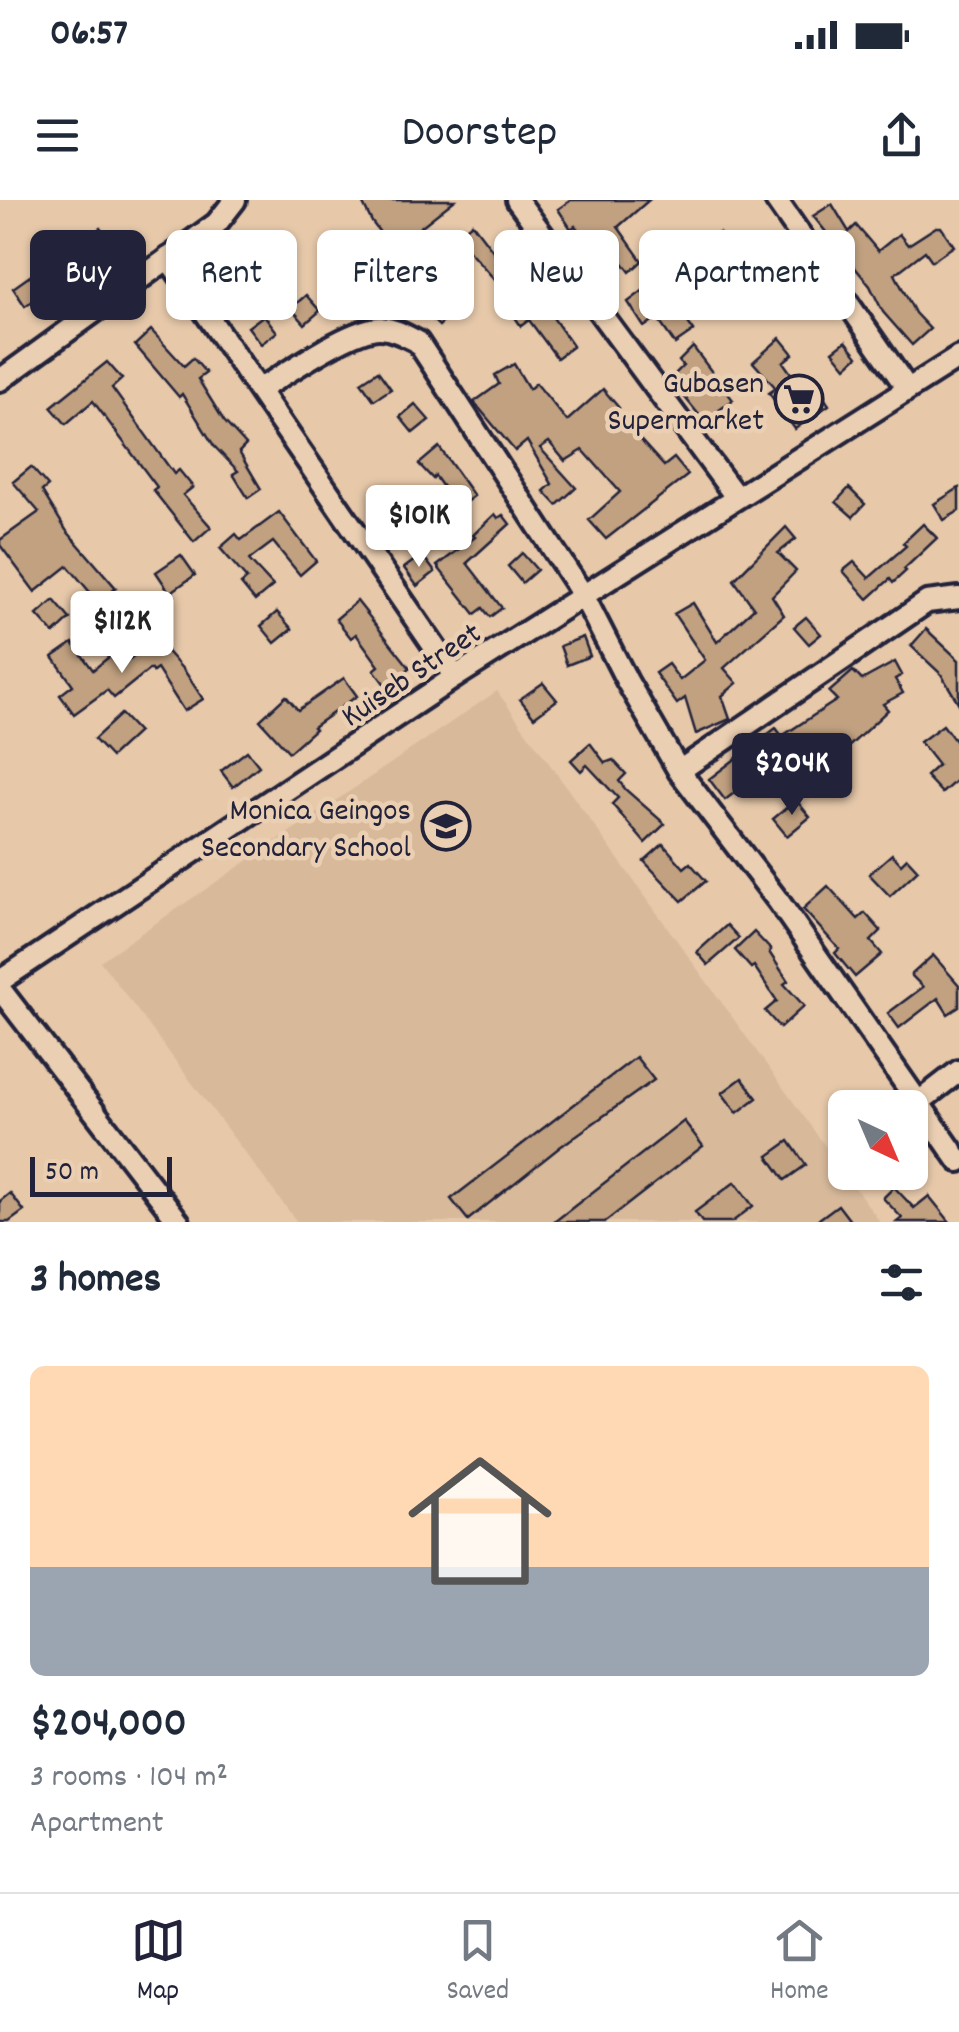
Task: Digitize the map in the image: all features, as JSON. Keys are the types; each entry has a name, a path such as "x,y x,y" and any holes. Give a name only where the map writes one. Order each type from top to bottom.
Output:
{"street":[{"path":"207,230 235,200"},
{"path":"517,200 736,497"},
{"path":"776,200 907,388"},
{"path":"0,380 166,259"},
{"path":"211,320 455,678"},
{"path":"260,390 358,332 377,327 397,330 418,342 583,595 680,771 779,902 911,1090"},
{"name":"Kuiseb Street","path":"0,985 455,678 959,357"},
{"path":"680,771 927,602 959,598"},
{"path":"0,985 178,1222"},
{"path":"928,1095 959,1070"},
{"path":"928,1115 959,1161"}],"shaded area":[{"name":"Monica Geingos Secondary School","path":"497,691 828,1150 828,1190 857,1190 880,1222 297,1222 100,961"}],"building":[{"path":"361,200 455,200 417,230 378,230"},
{"path":"571,200 649,200 618,227 639,257 639,264 630,272 619,258 619,230 579,230 575,226 571,229 558,209"},
{"path":"832,204 848,230 824,230 813,216"},
{"path":"472,223 494,252 494,279 474,256 474,230 463,230"},
{"path":"856,225 878,251 899,234 908,245 936,227 941,227 954,246 932,261 925,251 895,274 915,313 930,329 912,345 883,312 855,268 855,230 851,230"},
{"path":"30,276 30,303 25,306 13,288"},
{"path":"639,294 639,319 628,302"},
{"path":"306,295 317,308 317,314 305,324 297,315 297,303"},
{"path":"257,320 268,320 277,332 261,344 248,327"},
{"path":"529,320 555,320 573,346 557,358"},
{"path":"658,320 686,320 694,331 675,344"},
{"path":"151,330 184,366 193,358 206,373 198,379 224,421 246,445 239,452 261,489 248,498 233,474 238,471 214,446 182,394 179,397 135,345"},
{"path":"780,338 793,354 783,362 804,392 815,384 829,405 795,429 769,393 776,388 753,362"},
{"path":"846,341 858,356 846,367 833,351"},
{"path":"693,347 733,400 704,421 670,379 683,366 679,361"},
{"path":"107,362 122,379 112,388 174,474 179,470 193,487 183,495 211,527 194,542 153,490 157,487 93,401 66,424 51,407"},
{"path":"514,364 529,389 536,383 567,421 603,389 619,408 615,412 664,466 674,458 688,475 606,539 589,520 620,492 583,450 565,461 549,442 540,448 576,488 557,505 544,491 552,484 527,441 515,451 474,402 499,384 495,375"},
{"path":"378,371 391,389 374,400 361,382"},
{"path":"415,404 429,420 413,433 400,417"},
{"path":"439,447 474,496 458,508 435,476 433,479 419,464"},
{"path":"31,467 48,486 42,491 66,530 116,588 99,603 68,566 35,592 0,545 0,540 39,512 13,482"},
{"path":"849,488 865,504 853,517 836,502"},
{"path":"959,488 959,511 944,520 934,504"},
{"path":"279,512 316,561 300,575 273,542 249,560 273,586 255,601 241,584 247,579 220,548 236,534 241,540"},
{"path":"495,514 498,518 503,515 510,524 467,563 502,608 490,617 483,608 475,614 437,566 475,537"},
{"path":"923,524 937,538 893,583 890,579 868,599 843,571 854,562 869,578 906,546 903,543"},
{"path":"786,527 796,539 778,553 796,571 772,596 784,615 724,668 737,683 722,696 730,719 696,734 685,698 677,704 655,673 668,664 680,680 705,660 674,614 693,603 717,642 754,608 734,580"},
{"path":"522,553 537,570 522,583 508,566"},
{"path":"181,555 195,575 170,593 156,572"},
{"path":"422,555 435,572 417,586 404,568"},
{"path":"54,600 70,619 54,634 37,615"},
{"path":"357,601 410,668 386,686 374,670 379,666 356,634 351,638 336,619"},
{"path":"277,612 292,629 275,643 261,626"},
{"path":"806,617 821,634 809,644 794,627"},
{"path":"926,629 959,660 959,704 941,674 911,646"},
{"path":"583,637 590,656 567,665 560,646"},
{"path":"155,638 203,699 184,711 157,669 150,669 114,698 107,690 74,714 60,695 73,685 53,657 73,643 93,670 110,656 119,668"},
{"path":"895,662 902,675 895,679 903,693 883,704 888,710 841,754 827,738 787,768 803,790 788,801 764,770 725,800 709,779 776,728 782,736 837,700 829,692 853,671 862,680"},
{"path":"344,678 357,696 313,727 289,752 260,720 286,696 298,710"},
{"path":"543,683 557,700 534,717 520,699"},
{"path":"121,714 138,732 111,757 94,739"},
{"path":"943,725 959,746 959,778 942,793 926,776 938,765 920,742"},
{"path":"590,743 605,763 613,760 626,774 619,781 626,790 665,824 645,843 612,804 618,798 587,765 581,771 571,760"},
{"path":"247,751 259,766 233,787 221,771"},
{"path":"796,800 810,817 787,836 773,819"},
{"path":"663,844 684,868 690,863 706,881 682,901 644,861"},
{"path":"892,854 901,864 907,858 918,870 890,896 869,874"},
{"path":"828,886 858,919 865,913 881,931 871,941 882,954 855,977 835,953 839,949 803,909"},
{"path":"727,925 739,938 708,965 697,952"},
{"path":"754,932 771,950 788,981 784,984 804,1006 780,1028 765,1011 777,1001 754,966 751,968 735,950"},
{"path":"933,955 959,985 959,1007 948,1014 938,998 899,1028 888,1013 923,987 911,975"},
{"path":"636,1057 654,1080 468,1220 451,1199"},
{"path":"742,1078 757,1098 737,1113 722,1093"},
{"path":"684,1121 703,1146 605,1222 554,1222"},
{"path":"789,1141 806,1165 785,1180 768,1156"},
{"path":"735,1182 753,1206 732,1222 702,1222 695,1212"},
{"path":"897,1190 914,1208 929,1196 950,1222 897,1222 902,1218 883,1198"},
{"path":"10,1193 24,1211 9,1222 0,1222 0,1201"},
{"path":"838,1205 851,1222 815,1222"}],"place":[{"name":"Gubasen Supermarket","path":"799,399"},
{"name":"Monica Geingos Secondary School","path":"446,826"}]}
